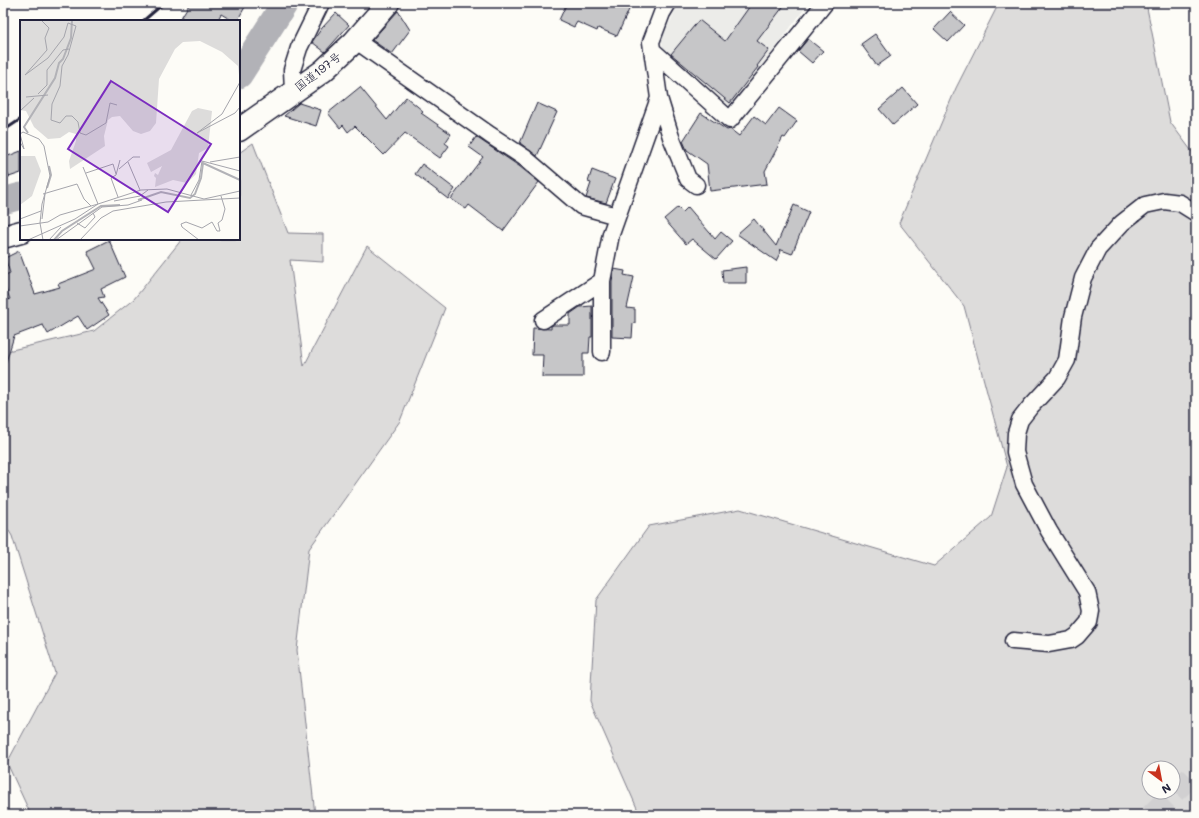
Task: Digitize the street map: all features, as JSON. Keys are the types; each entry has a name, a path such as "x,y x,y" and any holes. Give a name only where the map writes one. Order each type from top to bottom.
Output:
{"highway":[{"name":"国道197号","path":"240,129 323,71 356,40 388,3"},
{"path":"3,237 20,232"}],"street":[{"path":"293,91 292,70 298,48 321,3"},
{"path":"668,3 662,13 651,42 659,98 671,138 688,179 696,185"},
{"path":"652,50 730,120 825,3"},
{"path":"356,40 525,158 582,206 617,216"},
{"path":"602,352 602,281 611,234 659,98"},
{"path":"1013,641 1049,644 1071,640 1077,636 1089,622 1091,611 1087,592 1049,531 1024,484 1016,452 1016,433 1020,420 1030,406 1057,378 1067,360 1073,317 1083,278 1098,249 1122,223 1145,205 1164,201 1180,203 1196,213"},
{"path":"543,320 602,281"}],"shaded area":[{"path":"678,3 809,3 729,109 664,54 661,37 671,20"},
{"path":"999,3 1146,3 1170,122 1196,157 1196,815 640,815 590,701 596,600 649,526 740,509 934,566 991,517 1007,467 964,306 899,223 956,88"},
{"path":"253,143 288,233 323,234 323,262 290,260 304,366 367,246 445,308 400,421 309,549 297,650 315,815 31,815 7,763 55,673 12,536 3,521 3,352 94,331 134,299 181,240 240,240 240,152"}],"building":[{"path":"190,3 237,3 245,7 238,20 231,20 221,14 218,20 180,20"},
{"path":"567,3 632,3 617,36 598,28 597,31 577,22 574,27 559,20"},
{"path":"752,3 786,3 757,41 769,50 757,66 758,67 730,103 671,54 699,20 725,41"},
{"path":"398,11 410,30 392,54 372,40"},
{"path":"950,12 964,25 948,42 934,29"},
{"path":"336,13 349,25 325,52 312,42 322,28"},
{"path":"875,34 891,56 877,66 861,44"},
{"path":"808,39 823,51 812,63 798,51"},
{"path":"360,87 387,120 406,97 423,111 421,113 451,134 445,143 449,146 440,158 405,133 384,155 355,126 348,132 343,125 340,128 328,113"},
{"path":"903,88 917,104 893,125 879,109"},
{"path":"299,103 321,110 316,126 284,116"},
{"path":"537,103 557,112 537,156 520,143"},
{"path":"779,108 797,121 785,138 783,137 765,171 767,184 710,191 707,164 687,150 683,141 701,113 727,130 730,129 739,136 754,116 766,125"},
{"path":"476,137 519,166 539,182 503,231 469,205 466,209 451,199 483,157 469,147"},
{"path":"20,151 20,173 9,177 8,174 3,176 3,158"},
{"path":"422,164 455,189 448,199 415,174"},
{"path":"592,170 615,179 606,203 586,198 591,183 588,182"},
{"path":"794,205 809,212 792,254 779,249 781,251 776,261 737,234 754,219 776,246"},
{"path":"678,207 683,212 688,207 715,239 721,232 732,241 716,259 692,239 686,244 664,219"},
{"path":"109,240 125,277 101,289 104,297 98,298 109,315 87,330 78,316 48,334 43,325 14,336 6,362 3,361 3,301 10,299 3,282 3,276 10,273 5,258 19,251 35,294 60,287 58,284 96,269 87,251"},
{"path":"746,267 746,283 723,283 722,270"},
{"path":"614,269 625,271 624,275 634,277 627,308 635,309 635,323 633,323 632,338 612,337 612,282"},
{"path":"592,306 592,337 590,337 589,353 583,353 583,377 542,377 543,355 532,355 533,328 551,329 551,326 553,325 570,325 570,314 580,307"}],"waterway":[{"path":"240,73 285,3"},
{"path":"3,201 20,196"}],"tunnel":[{"path":"1151,815 1196,771"}],"railway":[{"path":"144,20 164,3"},
{"path":"3,131 20,120"}]}
